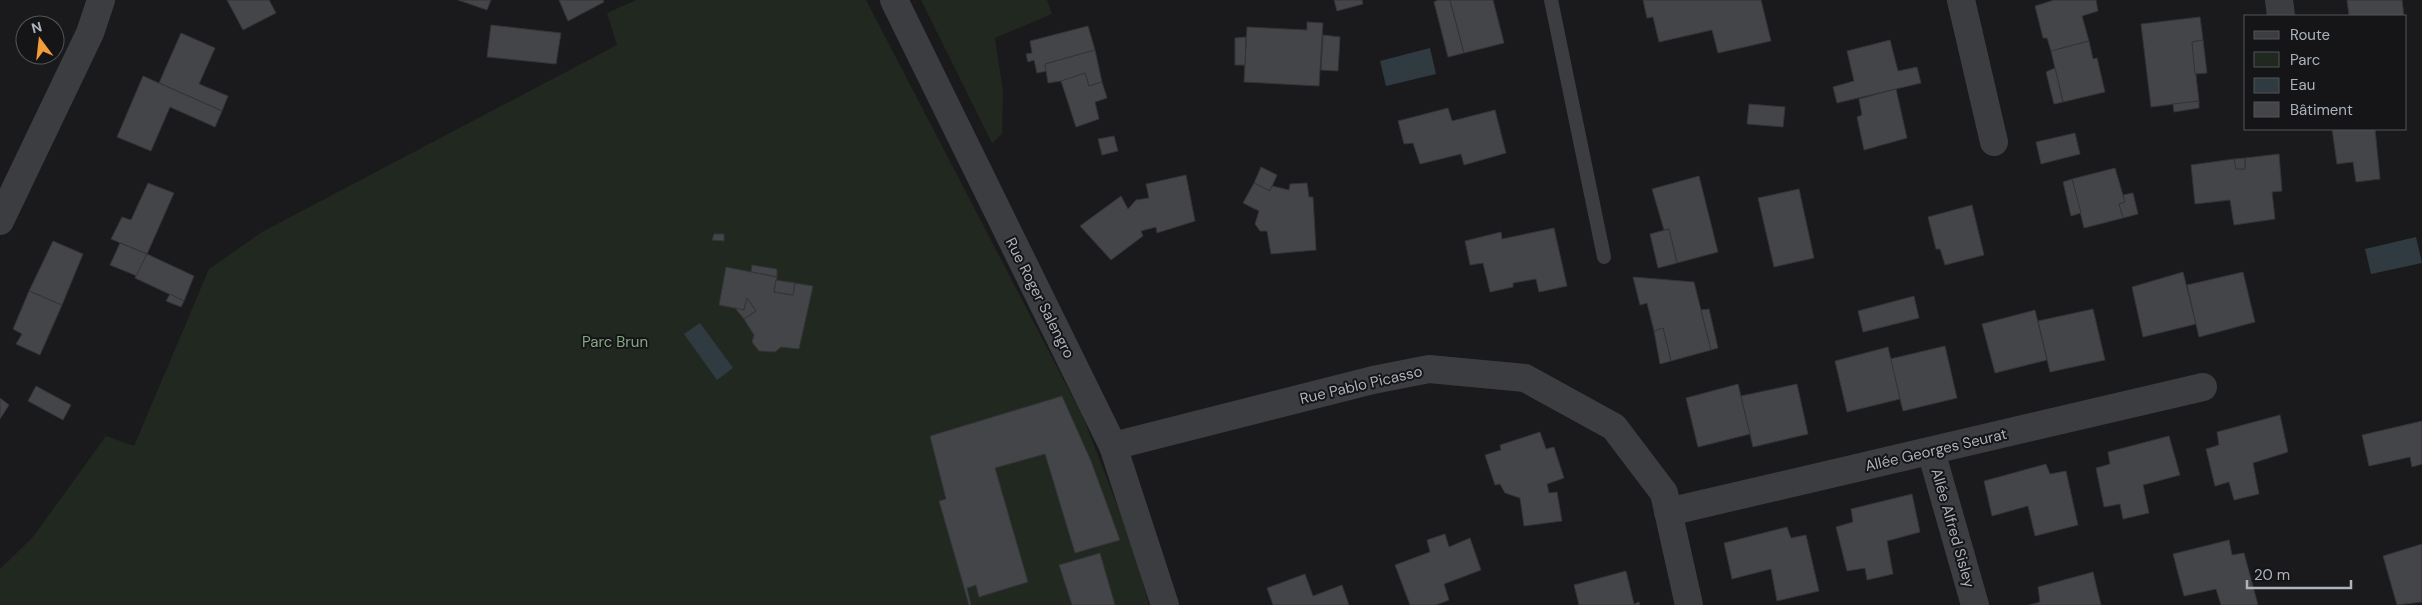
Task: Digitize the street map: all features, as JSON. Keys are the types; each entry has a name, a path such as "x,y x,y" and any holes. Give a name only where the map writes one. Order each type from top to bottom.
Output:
{"street":[{"path":"0,221 90,33 101,0"},
{"name":"Rue Roger Salengro","path":"894,0 1113,446 1165,605"},
{"path":"1961,0 1994,142"},
{"path":"2279,0 2281,15"},
{"name":"Rue Pablo Picasso","path":"1113,446 1373,380 1428,369 1525,378 1614,427 1664,492 1688,605"},
{"name":"Allée Georges Seurat","path":"1668,512 2203,387"},
{"name":"Allée Alfred Sisley","path":"1930,451 1975,605"}],"lane":[{"path":"1552,0 1604,256"}],"green space":[{"name":"Parc Brun","path":"636,0 866,0 1083,417 1132,543 1149,605 0,605 0,569 33,537 106,436 134,446 209,269 262,232 617,45 607,13"},
{"path":"921,0 1047,0 1052,14 995,38 1003,91 1002,134 992,143"}],"water":[{"path":"1430,48 1436,74 1386,86 1380,61"},
{"path":"2416,237 2422,263 2371,274 2365,249"},
{"path":"700,323 733,368 717,380 684,334"}],"building":[{"path":"227,0 269,0 276,13 243,30"},
{"path":"458,0 491,0 487,10"},
{"path":"559,0 603,0 604,2 568,21"},
{"path":"1334,0 1362,0 1363,4 1337,11"},
{"path":"1450,0 1464,53 1448,57 1434,2"},
{"path":"1450,0 1493,0 1504,43 1464,53"},
{"path":"1643,0 1761,0 1771,41 1718,53 1712,30 1659,42 1653,17 1647,18"},
{"path":"2054,0 2096,0 2098,11 2082,16 2089,41 2051,51 2047,38 2043,38 2035,6"},
{"path":"2347,0 2402,0 2404,15 2349,15"},
{"path":"2200,17 2203,40 2192,42 2199,101 2151,107 2141,24"},
{"path":"1307,22 1323,23 1319,86 1244,82 1247,27 1307,30"},
{"path":"491,25 561,33 556,64 487,57"},
{"path":"1088,26 1095,50 1045,64 1047,71 1037,73 1034,60 1028,62 1026,54 1032,53 1030,41"},
{"path":"181,33 215,48 199,84 228,96 222,111 159,83"},
{"path":"1323,35 1340,37 1338,71 1321,70"},
{"path":"1246,37 1245,65 1235,65 1235,38"},
{"path":"1890,40 1898,71 1917,67 1921,83 1837,103 1833,87 1854,81 1847,51"},
{"path":"2203,40 2207,73 2195,74 2192,42"},
{"path":"2089,41 2093,59 2097,58 2105,92 2063,102 2051,51"},
{"path":"1095,50 1102,82 1089,86 1085,73 1048,83 1045,64"},
{"path":"2055,68 2063,102 2054,104 2046,72"},
{"path":"1085,73 1089,86 1102,82 1107,98 1095,102 1099,119 1076,127 1061,81"},
{"path":"143,76 222,111 215,127 170,107 151,151 117,137"},
{"path":"1896,89 1907,138 1864,150 1857,117 1862,115 1859,99"},
{"path":"2199,101 2199,108 2174,112 2173,104"},
{"path":"1749,104 1785,107 1783,127 1747,124"},
{"path":"1448,108 1452,121 1495,110 1506,153 1464,165 1461,154 1420,164 1413,143 1404,144 1398,121"},
{"path":"2332,130 2375,130 2380,179 2356,182 2353,162 2337,164"},
{"path":"2075,133 2080,154 2041,164 2036,142"},
{"path":"1114,136 1118,151 1102,155 1098,139"},
{"path":"2279,154 2282,191 2272,192 2275,219 2234,225 2230,200 2195,204 2191,165 2234,159 2236,169 2245,169 2245,158"},
{"path":"2245,158 2245,169 2236,169 2234,159"},
{"path":"1261,167 1277,175 1270,191 1254,183"},
{"path":"2115,168 2125,202 2119,204 2123,218 2084,228 2072,179"},
{"path":"1186,175 1195,221 1157,233 1156,227 1141,231 1143,236 1111,260 1080,226 1121,196 1128,209 1136,200 1149,198 1146,184"},
{"path":"1699,176 1718,252 1677,263 1669,229 1664,230 1652,189"},
{"path":"2072,179 2081,213 2071,216 2063,182"},
{"path":"148,183 174,193 147,254 111,239 122,217 131,220"},
{"path":"1254,183 1270,191 1272,186 1289,190 1290,184 1307,183 1309,197 1313,197 1316,250 1271,254 1267,231 1260,231 1255,224 1259,211 1243,203"},
{"path":"1799,189 1814,258 1774,267 1758,198"},
{"path":"2133,193 2138,214 2123,218 2119,204 2125,202 2123,195"},
{"path":"1972,205 1984,255 1945,265 1940,249 1936,249 1928,217"},
{"path":"1554,228 1567,286 1539,292 1536,279 1513,283 1513,287 1490,292 1483,263 1470,265 1465,241 1501,232 1502,239"},
{"path":"1669,229 1677,263 1658,268 1650,234"},
{"path":"714,234 724,234 724,241 712,240"},
{"path":"53,241 83,254 62,305 29,291"},
{"path":"120,243 147,254 137,276 110,265"},
{"path":"147,254 194,276 184,301 135,278"},
{"path":"752,265 777,269 777,277 751,272"},
{"path":"726,267 777,277 774,292 793,295 795,283 813,286 799,349 781,347 775,352 759,351 752,342 754,335 744,319 756,311 747,298 744,310 719,305"},
{"path":"2183,272 2196,324 2143,337 2132,287"},
{"path":"2243,272 2255,322 2199,337 2187,285"},
{"path":"1633,277 1694,282 1711,350 1671,361 1663,328 1654,331 1647,303 1640,305"},
{"path":"776,280 795,283 793,295 774,292"},
{"path":"29,291 62,305 40,355 16,344 22,334 13,329"},
{"path":"170,294 184,301 181,307 166,301"},
{"path":"1914,296 1919,318 1863,332 1858,311"},
{"path":"747,298 756,311 744,319 735,308 744,310"},
{"path":"1709,309 1718,348 1711,350 1701,310"},
{"path":"2093,309 2105,360 2050,372 2038,321"},
{"path":"2035,310 2047,360 1995,373 1982,324"},
{"path":"1663,328 1671,361 1660,364 1654,331"},
{"path":"1945,346 1957,398 1903,411 1890,359"},
{"path":"1888,347 1900,399 1847,412 1835,361"},
{"path":"1738,384 1750,434 1698,447 1686,398"},
{"path":"1797,384 1808,434 1753,447 1741,396"},
{"path":"36,386 71,405 63,420 28,401"},
{"path":"1062,396 1091,461 1120,540 1075,553 1045,454 995,468 1028,582 979,597 976,585 967,588 971,605 969,605 939,501 946,499 930,436"},
{"path":"0,398 9,405 0,419"},
{"path":"2280,415 2288,452 2253,463 2259,494 2234,500 2229,482 2215,486 2206,449 2219,445 2217,432"},
{"path":"2422,421 2422,464 2412,467 2410,457 2369,466 2362,435"},
{"path":"1540,432 1546,449 1554,447 1564,478 1547,484 1549,493 1557,492 1562,521 1524,526 1520,498 1505,493 1500,484 1495,485 1485,455 1501,450 1500,445"},
{"path":"2169,436 2180,475 2143,485 2149,513 2123,519 2120,504 2104,507 2096,468 2110,464 2108,452"},
{"path":"2046,464 2050,474 2066,471 2078,525 2035,536 2028,506 1992,516 1984,481"},
{"path":"1912,494 1920,532 1887,541 1893,574 1867,580 1865,568 1847,571 1836,527 1853,522 1851,509"},
{"path":"1787,527 1791,538 1806,535 1819,591 1777,601 1771,569 1732,579 1724,543"},
{"path":"1445,534 1449,547 1470,538 1481,570 1444,584 1449,600 1436,605 1410,605 1395,565 1430,552 1427,540"},
{"path":"2229,540 2232,555 2244,553 2258,605 2221,605 2216,589 2184,596 2173,554"},
{"path":"2422,544 2422,602 2397,605 2383,556"},
{"path":"1100,553 1115,605 1072,605 1059,565"},
{"path":"1626,571 1634,604 1639,602 1640,605 1579,605 1574,585"},
{"path":"2093,572 2101,605 2029,605 2040,602 2038,587"},
{"path":"1305,574 1313,596 1342,585 1349,605 1273,605 1267,588"}]}
